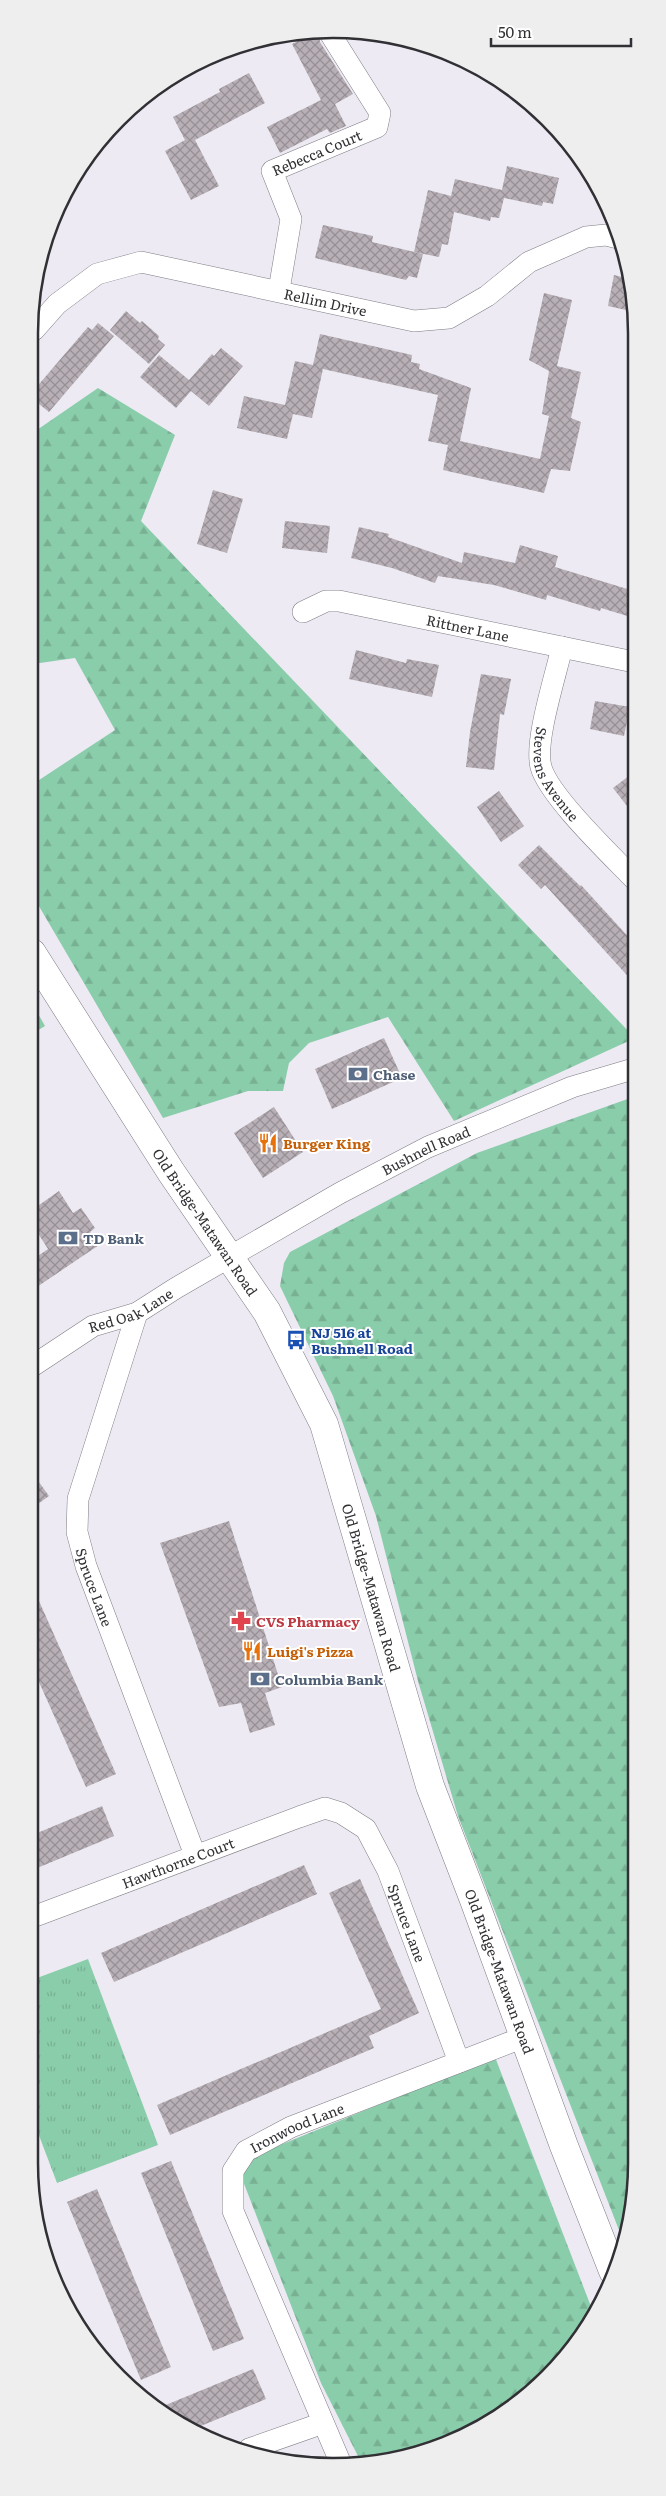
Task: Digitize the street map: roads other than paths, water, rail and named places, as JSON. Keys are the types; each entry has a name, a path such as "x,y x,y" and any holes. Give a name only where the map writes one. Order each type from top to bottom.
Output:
{"main road":[{"name":"Old Bridge-Matawan Road","path":"38,962 171,1172 267,1312 324,1424 430,1786 611,2264"}],"street":[{"name":"Rebecca Court","path":"280,290 291,218 272,171 377,127 380,121 380,113 333,38"},
{"name":"Rellim Drive","path":"38,325 57,304 98,274 141,262 280,290 414,321 449,318 487,296 528,262 586,237 613,237"},
{"name":"Rittner Lane","path":"303,612 326,601 339,601 628,661"},
{"name":"Stevens Avenue","path":"562,647 540,743 541,767 557,796 628,873"},
{"name":"Bushnell Road","path":"230,1257 340,1194 428,1147 572,1087 628,1070"},
{"name":"Red Oak Lane","path":"38,1362 93,1326 137,1313 230,1257"},
{"name":"Spruce Lane","path":"137,1313 78,1499 77,1532 86,1566 195,1855"},
{"name":"Spruce Lane","path":"326,1808 341,1813 366,1829 388,1871 459,2062"},
{"name":"Hawthorne Court","path":"38,1915 195,1855 326,1808"},
{"name":"Ironwood Lane","path":"338,2458 233,2211 233,2171 246,2151 290,2127 524,2037"},
{"path":"256,2448 323,2423"}],"place":[{"name":"Chase","path":"358,1074"},
{"name":"Burger King","path":"268,1143"},
{"name":"TD Bank","path":"68,1238"},
{"name":"NJ 516 at Bushnell Road","path":"296,1340"},
{"name":"CVS Pharmacy","path":"241,1621"},
{"name":"Luigi's Pizza","path":"252,1651"},
{"name":"Columbia Bank","path":"260,1679"}]}
